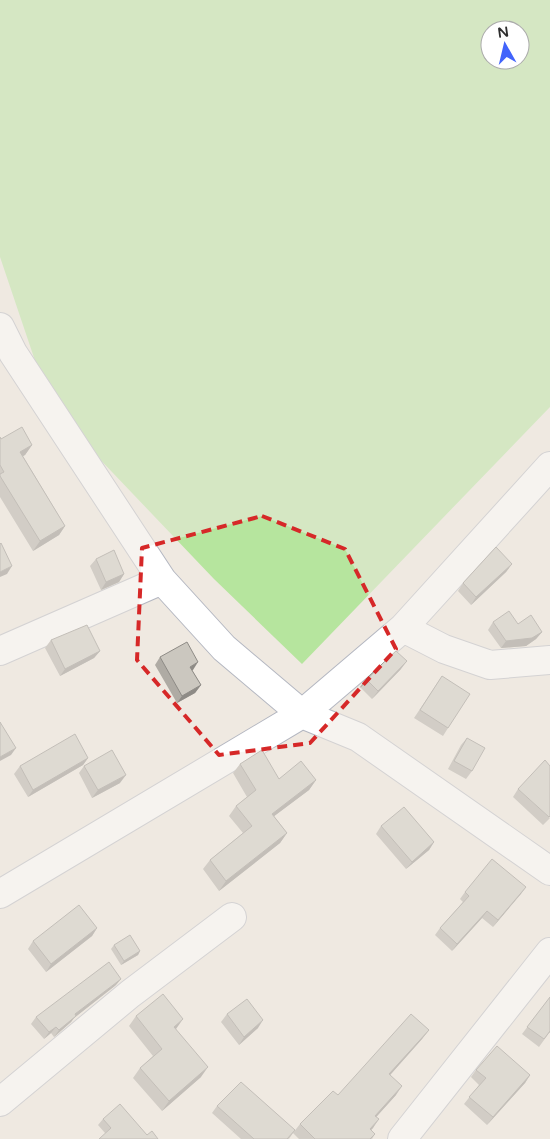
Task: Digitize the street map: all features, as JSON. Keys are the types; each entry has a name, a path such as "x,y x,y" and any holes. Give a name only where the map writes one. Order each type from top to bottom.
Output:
{"street":[{"path":"0,327 13,353 162,580 224,648 302,714 358,737 550,871"},
{"path":"0,894 302,714 403,628 550,466"},
{"path":"0,651 162,580"},
{"path":"403,628 444,649 490,665 550,660"},
{"path":"0,1102 130,994 232,917"},
{"path":"402,1139 550,952"}],"highlighted area":[{"path":"262,516 345,549 396,649 310,743 219,755 137,660 142,548"}],"green space":[{"path":"0,0 550,0 550,407 302,664 214,579 51,408 0,257"}],"building":[{"path":"22,427 32,445 20,452 65,526 40,541 0,476 4,472 0,465 0,437 1,439"},
{"path":"0,544 12,566 0,572"},
{"path":"496,547 512,564 476,597 463,583"},
{"path":"114,550 124,574 106,582 96,559"},
{"path":"509,611 518,624 531,615 542,632 532,638 506,641 493,622"},
{"path":"87,625 100,651 65,669 51,640"},
{"path":"187,642 198,662 190,667 201,685 182,696 160,657"},
{"path":"396,651 407,661 378,691 366,679"},
{"path":"442,676 470,694 448,728 420,710"},
{"path":"0,722 16,748 0,757"},
{"path":"75,734 88,758 33,790 20,766"},
{"path":"467,738 485,748 472,771 454,761"},
{"path":"112,750 126,775 98,790 84,766"},
{"path":"262,750 279,779 301,761 316,780 272,814 287,833 226,881 210,860 252,826 236,806 256,790 240,764"},
{"path":"545,760 550,766 549,817 518,789"},
{"path":"404,807 434,842 412,862 381,826"},
{"path":"492,859 526,887 498,920 487,911 457,944 440,928 469,896 465,892"},
{"path":"79,905 97,928 51,964 33,941"},
{"path":"130,935 140,951 124,961 114,945"},
{"path":"109,962 121,979 75,1014 76,1016 59,1030 56,1027 49,1032 36,1017"},
{"path":"163,994 183,1019 174,1027 208,1067 169,1101 140,1068 162,1049 136,1016"},
{"path":"550,997 550,1031 544,1039 527,1027"},
{"path":"247,999 263,1020 244,1037 227,1014"},
{"path":"411,1014 429,1030 389,1074 402,1086 375,1116 379,1119 370,1129 375,1134 370,1139 315,1139 300,1124 333,1091 338,1095"},
{"path":"497,1046 530,1075 493,1117 469,1097 486,1078 476,1070"},
{"path":"241,1082 295,1130 287,1139 254,1139 217,1106"},
{"path":"120,1104 147,1135 152,1131 158,1139 99,1139 111,1128 103,1119"}]}
